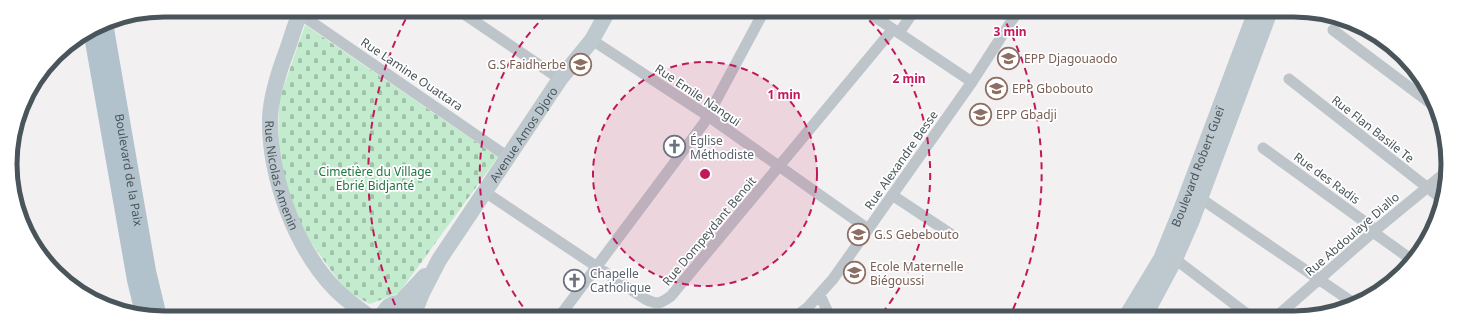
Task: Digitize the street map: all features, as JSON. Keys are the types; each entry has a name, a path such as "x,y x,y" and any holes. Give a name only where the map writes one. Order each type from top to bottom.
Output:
{"main road":[{"name":"Boulevard de la Paix","path":"105,29 147,271 157,311"},
{"name":"Boulevard de la Paix","path":"93,35 136,280 143,310"}],"street":[{"name":"Rue Nicolas Amenin","path":"299,17 275,88 270,117 272,145 277,174 286,211 302,243 319,270 336,290 362,311"},
{"name":"Rue Lamine Ouattara","path":"308,17 508,157"},
{"path":"468,17 560,79"},
{"name":"Avenue Amos Djoro","path":"416,311 422,293 439,260 560,79 592,40 604,17"},
{"path":"563,311 708,116 761,17"},
{"path":"875,17 972,82"},
{"name":"Rue Dompeydant Benoit","path":"485,192 645,299 654,303 662,303 671,296 780,166 909,17"},
{"name":"Rue Alexandre Besse","path":"804,311 820,295 833,279 972,82 1014,17"},
{"name":"Boulevard Robert Gueï","path":"1130,311 1161,259 1254,17"},
{"name":"Boulevard Robert Gueï","path":"1147,311 1175,258 1200,198 1268,17"},
{"path":"1333,30 1426,100"},
{"name":"Rue Emile Nangui","path":"592,40 708,116 868,229"},
{"name":"Rue Flan Basile Te","path":"1289,79 1437,196"},
{"name":"Rue des Radis","path":"1263,148 1408,257"},
{"name":"Rue Abdoulaye Diallo","path":"1283,311 1374,231 1441,176"},
{"path":"892,195 951,234"},
{"path":"1200,198 1349,300"},
{"path":"1175,258 1243,311"},
{"name":"Avenue Amos Djoro","path":"385,311 387,307 400,303 439,260"},
{"path":"820,295 827,311"},
{"path":"400,303 406,305 411,311"}],"shaded area":[{"path":"1163,306 1170,311 1160,311"}],"green space":[{"name":"Cimetière du Village Ebrié Bidjanté","path":"305,25 498,157 399,293 370,304 346,291 299,226 278,171 279,100"}],"place":[{"name":"EPP Djagouaodo","path":"1008,58"},
{"name":"G.S Faidherbe","path":"581,64"},
{"name":"EPP Gbobouto","path":"996,88"},
{"name":"EPP Gbadji","path":"980,114"},
{"name":"Église Méthodiste","path":"675,147"},
{"name":"G.S Gebebouto","path":"858,234"},
{"name":"Ecole Maternelle Biégoussi","path":"854,273"},
{"name":"Chapelle Catholique","path":"575,280"}]}
